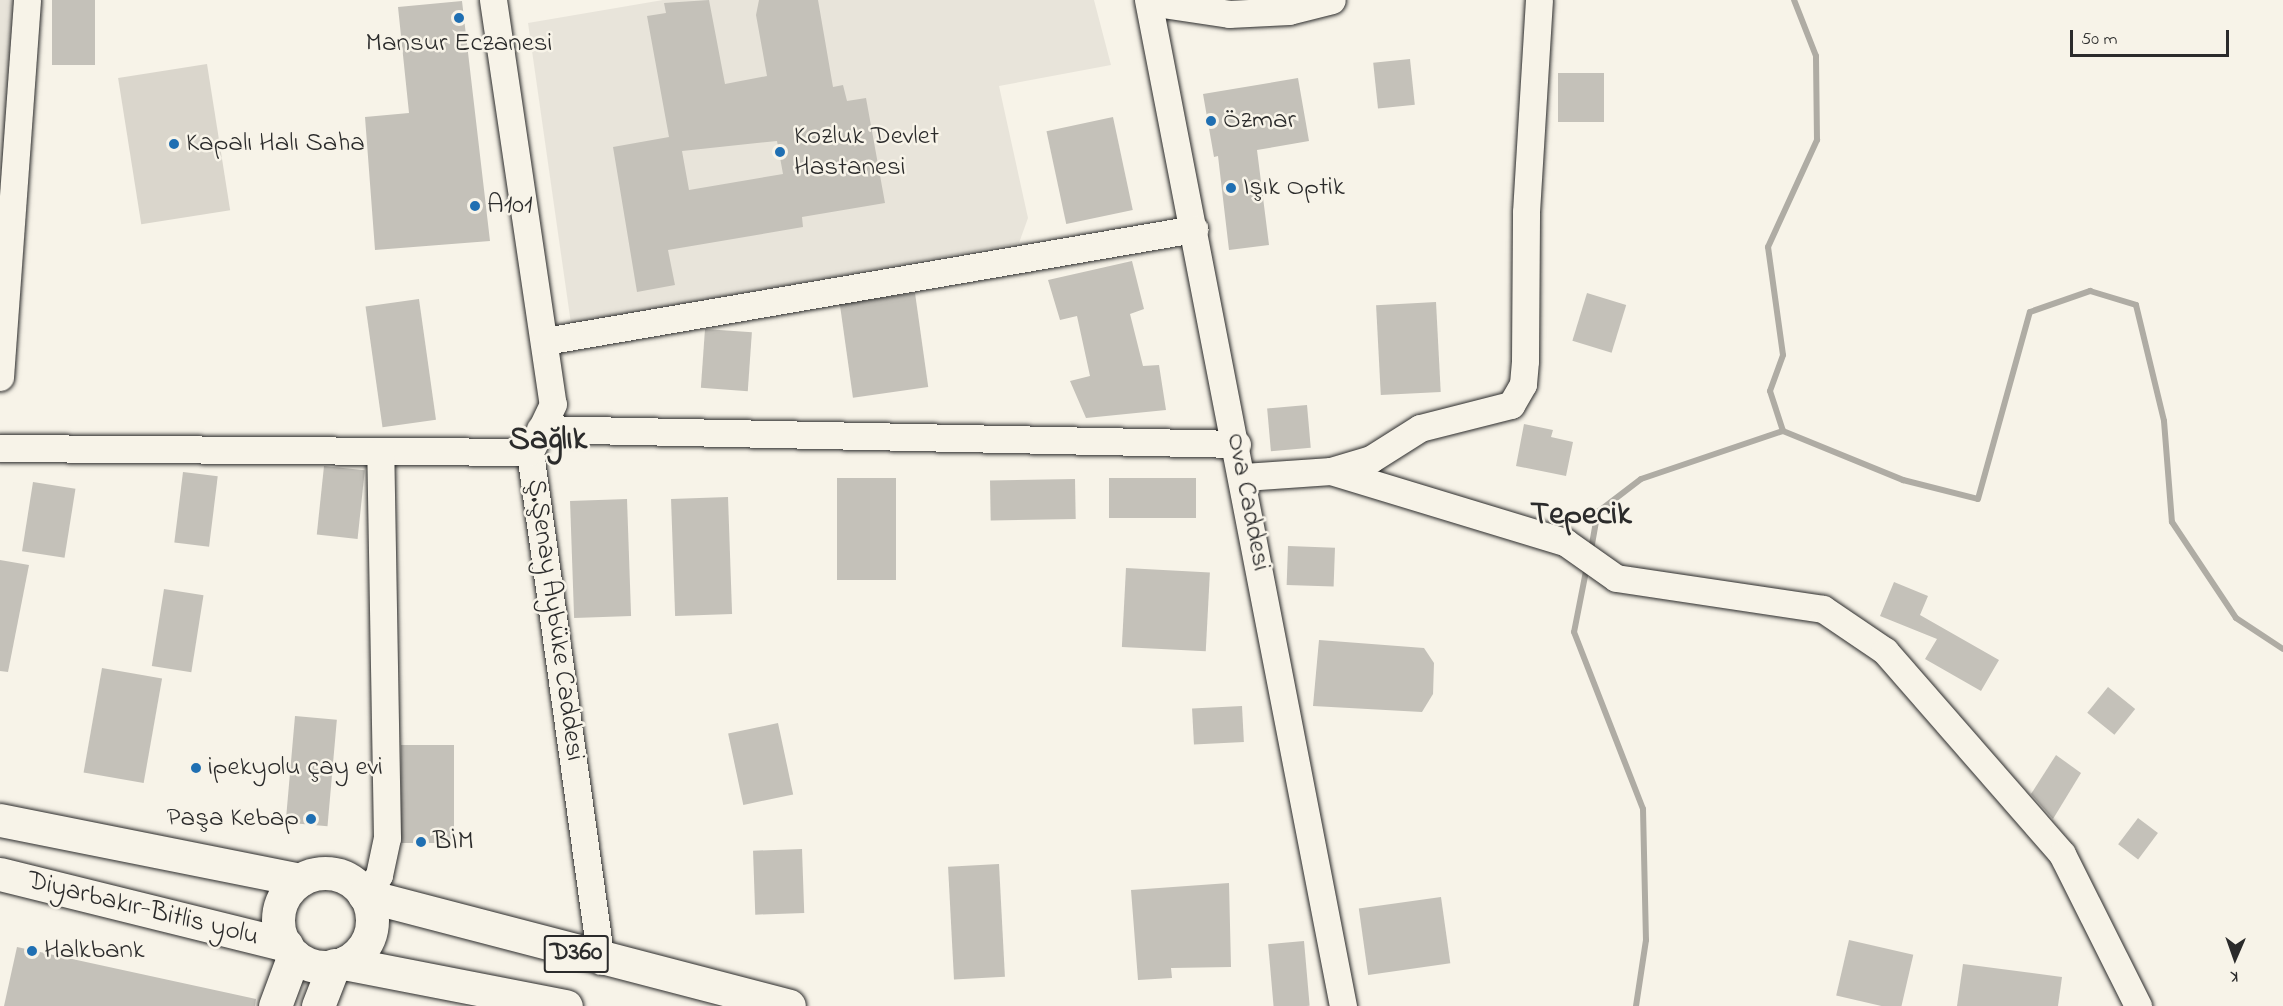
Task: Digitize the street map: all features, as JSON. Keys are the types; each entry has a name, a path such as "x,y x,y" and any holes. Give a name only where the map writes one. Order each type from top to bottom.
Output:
{"main road":[{"name":"Diyarbakır-Bitlis yolu","path":"0,820 300,880"},
{"name":"Diyarbakır-Bitlis yolu","path":"0,874 290,950"},
{"path":"275,1006 290,950 281,905 300,880 331,874 347,878 364,895 371,933 364,946 339,964 318,1006"},
{"name":"D360","path":"364,895 601,961 789,1006"},
{"path":"290,950 312,965 339,964"},
{"name":"D360","path":"339,964 566,1006"}],"street":[{"path":"0,377 27,0"},
{"path":"493,0 553,404 535,440"},
{"path":"1149,1 1229,14 1289,11 1332,0"},
{"path":"1244,477 1331,471 1371,459 1420,428 1511,405 1523,384 1526,212 1539,0"},
{"name":"Ova Caddesi","path":"1149,1 1244,477 1343,1006"},
{"path":"545,341 1194,229"},
{"path":"0,448 380,451 535,440 1237,444"},
{"name":"Ş.Şenay Aybüke Caddesi","path":"535,440 601,961"},
{"path":"364,895 379,875 387,838 380,451"},
{"path":"1331,471 1565,542 1616,579 1823,609 1885,651 2062,854 2138,1006"}],"shaded area":[{"path":"0,0 16,0 0,212"},
{"name":"Kozluk Devlet Hastanesi","path":"663,0 1094,0 1111,65 999,86 1028,218 1019,243 571,324 528,23"},
{"name":"Kapalı Halı Saha","path":"207,64 230,210 141,224 118,78"}],"building":[{"path":"52,0 95,0 95,65 52,65"},
{"path":"709,0 725,84 767,76 756,15 759,0 818,0 833,87 843,85 847,101 866,98 885,203 802,217 803,227 668,250 675,285 637,292 613,147 669,137 647,16 666,13 664,3","holes":["777,141 783,174 689,190 682,151"]},
{"path":"462,1 490,241 375,250 365,117 409,113 398,7"},
{"path":"1410,59 1415,105 1378,109 1373,63"},
{"path":"1558,73 1604,73 1604,122 1558,122"},
{"path":"1298,78 1309,141 1257,150 1269,245 1229,250 1218,156 1214,157 1203,94"},
{"path":"1113,117 1133,210 1066,224 1046,131"},
{"path":"1132,261 1144,309 1130,314 1143,366 1159,365 1166,410 1086,418 1070,381 1090,376 1077,316 1060,320 1048,280"},
{"path":"915,293 928,387 853,398 840,304"},
{"path":"1587,293 1626,305 1612,353 1572,341"},
{"path":"419,299 436,420 383,427 366,307"},
{"path":"1436,302 1441,392 1381,395 1376,305"},
{"path":"705,329 752,332 748,391 701,388"},
{"path":"1307,405 1311,448 1271,451 1267,408"},
{"path":"1524,424 1553,430 1551,437 1573,442 1566,476 1516,466"},
{"path":"324,466 365,470 358,539 317,535"},
{"path":"183,472 218,476 209,547 174,542"},
{"path":"837,478 896,478 896,580 837,580"},
{"path":"1109,478 1196,478 1196,518 1109,518"},
{"path":"1075,479 1076,519 991,520 990,480"},
{"path":"33,482 75,489 65,558 22,551"},
{"path":"728,497 732,614 675,616 671,499"},
{"path":"627,499 631,616 574,618 570,501"},
{"path":"1288,546 1335,548 1334,587 1287,585"},
{"path":"0,560 29,565 8,672 0,671"},
{"path":"1126,568 1210,572 1206,651 1122,647"},
{"path":"1894,582 1928,596 1920,615 1999,660 1981,691 1925,659 1937,639 1880,616"},
{"path":"164,589 204,595 191,672 152,666"},
{"path":"1319,640 1424,648 1434,663 1433,694 1422,712 1313,706"},
{"path":"102,668 162,679 144,783 84,772"},
{"path":"2108,687 2135,709 2114,735 2087,713"},
{"path":"1242,706 1244,742 1194,745 1192,709"},
{"path":"295,716 337,720 328,826 286,823"},
{"path":"778,723 793,794 743,805 728,734"},
{"path":"401,745 454,745 454,843 401,843"},
{"path":"2056,755 2081,773 2053,819 2031,794"},
{"path":"2138,818 2158,833 2138,859 2118,844"},
{"path":"802,849 804,913 755,915 753,851"},
{"path":"999,864 1005,977 954,980 948,867"},
{"path":"1229,883 1231,967 1171,968 1172,978 1138,980 1131,890"},
{"path":"1441,897 1450,963 1368,975 1359,909"},
{"path":"1849,940 1913,955 1901,1006 1881,1006 1836,996"},
{"path":"1304,941 1310,1006 1274,1006 1268,944"},
{"path":"17,947 256,999 255,1006 4,1006"},
{"path":"1963,964 2062,977 2058,1006 1957,1006"}],"waterway":[{"path":"1783,431 1770,391 1783,355 1768,247 1817,140 1816,56 1794,0"},
{"path":"1591,550 1598,512 1641,479 1783,431 1903,480 1978,499 2030,312 2090,291 2136,305 2164,421 2172,522 2236,618 2283,649"},
{"path":"1587,566 1574,632 1643,809 1646,940 1636,1006"}],"place":[{"name":"Mansur Eczanesi","path":"459,18"},
{"name":"Özmar","path":"1211,121"},
{"name":"Kapalı Halı Saha","path":"174,144"},
{"name":"Kozluk Devlet Hastanesi","path":"780,152"},
{"name":"Işık Optik","path":"1231,188"},
{"name":"A101","path":"475,206"},
{"name":"ipekyolu çay evi","path":"196,768"},
{"name":"Paşa Kebap","path":"311,819"},
{"name":"BİM","path":"421,842"},
{"name":"Halkbank","path":"32,951"}],"district":[{"name":"Sağlık","path":"548,441"},
{"name":"Tepecik","path":"1581,516"}]}
